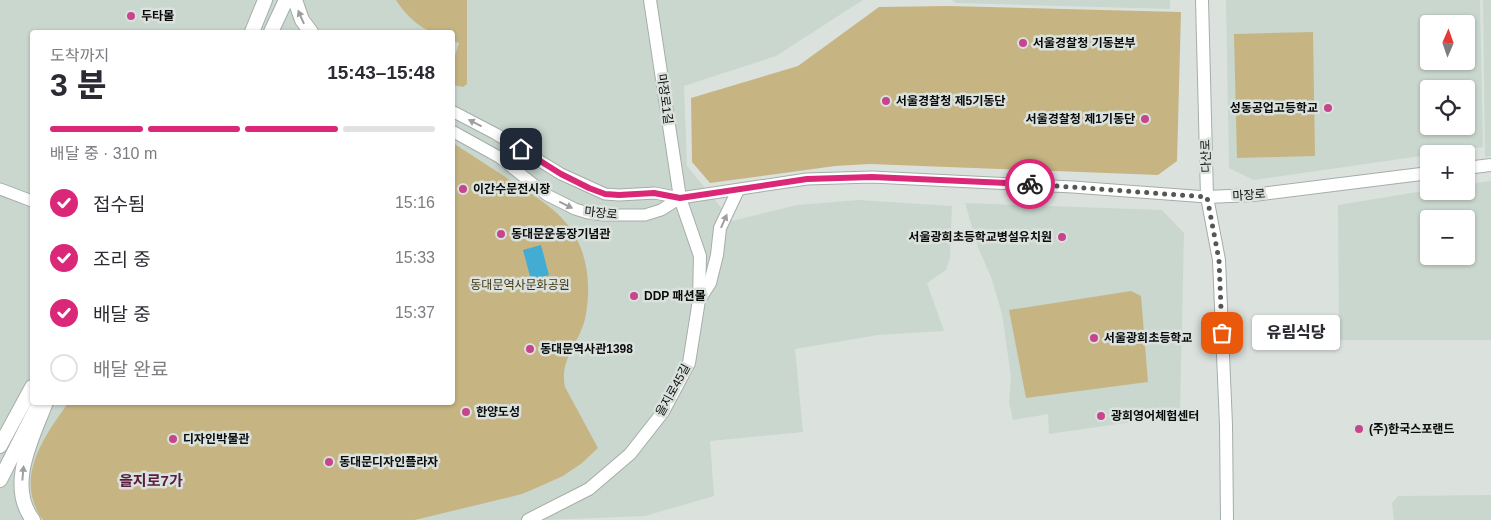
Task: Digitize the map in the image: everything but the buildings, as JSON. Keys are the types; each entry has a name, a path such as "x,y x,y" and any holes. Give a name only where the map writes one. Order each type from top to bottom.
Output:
{"main road":[{"path":"253,30 265,0"},
{"path":"273,30 286,0"},
{"path":"296,0 302,20 310,30"},
{"name":"마장로1길","path":"650,0 680,198"},
{"name":"다산로","path":"1202,0 1207,197 1219,260 1226,426 1227,520"},
{"path":"1475,167 1491,165"},
{"name":"마장로","path":"1207,197 1252,195 1420,174"},
{"path":"699,300 710,283 717,255 720,228 738,190"},
{"name":"을지로45길","path":"528,520 590,489 630,454 662,412 689,363 699,300 700,256 680,198"},
{"path":"0,446 30,391"},
{"path":"0,430 24,402"},
{"path":"0,480 38,405"},
{"path":"33,520 22,491 22,476 27,452 45,405"}],"street":[{"name":"마장로","path":"455,113 496,134 561,174 605,194 654,193 680,198 807,179 872,177 1074,186 1207,197"},
{"name":"마장로","path":"455,133 499,157 546,195 575,209 604,215 641,216 661,210 680,198"},
{"path":"0,189 30,200"}],"shaded area":[{"path":"0,0 863,0 776,56 684,86 687,166 732,221 797,205 859,200 952,206 950,258 946,270 927,283 944,331 878,335 795,349 803,432 710,441 714,496 645,516 547,520 0,520"},
{"path":"952,0 1170,0 1170,9 956,3"},
{"name":"성동공업고등학교","path":"1226,0 1480,0 1483,147 1475,148 1475,145 1420,145 1420,156 1254,180 1229,168"},
{"path":"1483,0 1491,0 1491,156 1485,157"},
{"path":"1491,181 1491,340 1339,340 1338,205 1420,191 1420,200 1475,200 1475,183"},
{"name":"서울광희초등학교","path":"965,203 1162,210 1184,233 1180,415 1049,434 1048,414 1013,420 1009,403 1011,377 1002,314 991,277 978,247"},
{"path":"1491,495 1491,520 1394,520 1392,503 1398,496"}],"green space":[{"path":"396,0 467,0 467,84 463,87 455,85 455,56 459,43 455,42 455,30 428,30 408,16"},
{"path":"949,6 1181,12 1177,161 1158,175 870,164 835,166 710,183 692,162 691,98 798,66 879,7"},
{"path":"1313,32 1315,156 1237,158 1234,34"},
{"name":"동대문역사문화공원","path":"455,144 554,210 574,234 583,254 588,286 587,308 582,328 567,360 564,377 565,387 598,448 582,463 563,476 522,494 415,520 43,520 34,505 31,474 35,459 50,430 67,405 455,405"},
{"path":"1131,291 1141,296 1148,382 1026,398 1009,310"}],"water":[{"path":"541,245 549,275 531,280 523,250"}],"way so far":[{"path":"1030,184 1207,197 1219,260 1222,333"}],"place":[{"name":"두타몰","path":"131,16"},
{"name":"서울경찰청 기동본부","path":"1023,43"},
{"name":"서울경찰청 제5기동단","path":"886,101"},
{"name":"성동공업고등학교","path":"1328,108"},
{"name":"서울경찰청 제1기동단","path":"1145,119"},
{"name":"이간수문전시장","path":"463,189"},
{"name":"동대문운동장기념관","path":"501,234"},
{"name":"서울광희초등학교병설유치원","path":"1062,237"},
{"name":"DDP 패션몰","path":"634,296"},
{"name":"유림식당","path":"1222,333"},
{"name":"서울광희초등학교","path":"1094,338"},
{"name":"동대문역사관1398","path":"530,349"},
{"name":"한양도성","path":"466,412"},
{"name":"광희영어체험센터","path":"1101,416"},
{"name":"(주)한국스포랜드","path":"1359,429"},
{"name":"디자인박물관","path":"173,439"},
{"name":"동대문디자인플라자","path":"329,462"}],"district":[{"name":"을지로7가","path":"151,480"}],"route":[{"path":"521,149 561,174 589,188 605,194 619,195 654,193 680,198 807,179 872,177 1030,184"}]}
